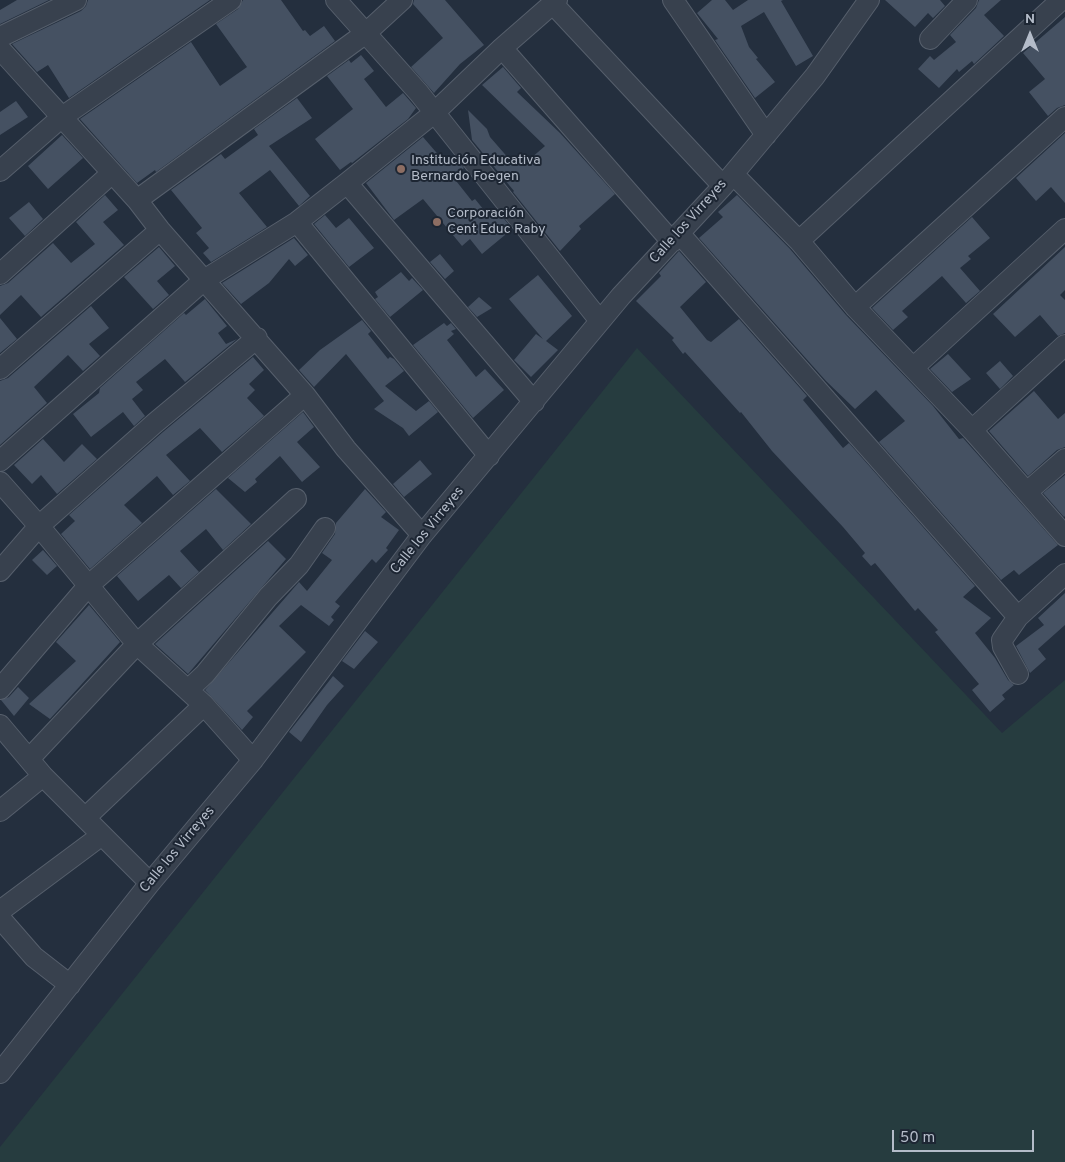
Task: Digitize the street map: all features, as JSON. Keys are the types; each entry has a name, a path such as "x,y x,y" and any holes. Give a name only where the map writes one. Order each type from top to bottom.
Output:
{"street":[{"path":"0,37 76,0"},
{"path":"0,171 62,117 231,0"},
{"path":"336,0 434,112 600,321"},
{"path":"137,200 366,34 402,0"},
{"path":"674,0 766,135"},
{"name":"Calle los Virreyes","path":"0,1073 150,883 253,760 422,535 600,321 728,180 766,135 815,76 869,0"},
{"path":"930,39 967,0"},
{"path":"799,241 1060,0 1065,6"},
{"path":"0,461 204,280 297,222 347,183 434,112 502,48 555,2 728,180 799,241 855,307 972,430 1065,536"},
{"path":"502,48 1018,617"},
{"path":"0,49 50,107 62,117 137,200 160,230 257,338 305,395 346,449 422,535"},
{"path":"855,307 1065,117"},
{"path":"0,274 112,173"},
{"path":"347,183 534,402"},
{"path":"297,222 489,456"},
{"path":"914,367 1065,229"},
{"path":"0,369 160,230"},
{"path":"0,571 39,526 155,423 257,338"},
{"path":"972,430 1065,345"},
{"path":"0,689 88,586 305,395"},
{"path":"1027,492 1065,459"},
{"path":"0,482 137,644 204,705 253,760"},
{"path":"28,759 137,644 296,499"},
{"path":"188,690 205,674 268,597 299,565 325,528"},
{"path":"1018,674 1002,644 1002,640 1018,617 1065,574"},
{"path":"85,818 204,705"},
{"path":"0,725 43,776 150,883"},
{"path":"0,811 43,776"},
{"path":"0,911 102,835"},
{"path":"0,918 34,958 70,985"}],"green space":[{"path":"637,348 1002,733 1065,680 1065,1162 0,1162 0,1147"}],"building":[{"path":"17,0 49,0 0,24 0,10"},
{"path":"88,0 210,0 69,98 48,65 37,72 12,44 81,11 86,6"},
{"path":"243,0 281,0 303,31 305,30 310,36 324,26 335,41 156,172 155,170 137,183 80,119 191,42 220,86 247,67 216,24 238,9"},
{"path":"414,0 445,0 484,45 460,64 434,93 411,67 443,38 413,4"},
{"path":"712,0 725,0 733,10 748,0 783,0 781,1 813,56 796,66 764,12 741,26 749,47 758,58 756,59 775,82 755,98 715,40 718,39 697,13"},
{"path":"885,0 940,0 945,6 933,18 928,13 915,27"},
{"path":"979,0 1001,0 984,15 1004,36 974,64 972,61 959,72 957,69 939,88 918,69 930,56 934,60 956,42 950,35 976,8"},
{"path":"1065,17 1065,105 1057,108 1048,116 1029,92 1045,79 1023,53"},
{"path":"361,55 374,71 364,79 386,107 403,93 416,108 408,119 352,163 340,170 315,139 353,109 327,76 349,60 351,63"},
{"path":"503,67 521,88 517,92 560,133 615,194 579,226 581,229 560,251 472,140 468,110 487,129 490,137 510,160 514,156 523,165 545,146 482,85"},
{"path":"297,98 312,118 269,146 310,196 299,206 270,170 239,193 267,227 211,262 203,253 209,248 196,233 202,228 171,190 221,154 225,159 258,135 254,129"},
{"path":"16,101 28,117 0,135 0,112"},
{"path":"1065,133 1065,203 1051,187 1036,201 1016,178"},
{"path":"62,135 83,158 48,189 28,166"},
{"path":"423,137 442,159 444,158 447,162 454,156 464,168 453,177 472,201 475,199 488,215 495,208 510,226 503,232 505,235 482,254 470,239 462,246 423,199 394,220 366,183"},
{"path":"105,195 118,210 103,222 124,245 41,317 21,295 0,315 0,286 8,283 53,243 71,263 95,244 76,222"},
{"path":"737,195 790,249 846,315 933,406 959,439 963,438 1058,545 1019,575 1014,570 1001,580 879,442 905,421 876,390 855,409 826,381 699,238 723,217 718,212"},
{"path":"29,202 43,219 25,236 9,218"},
{"path":"325,215 336,228 349,218 374,248 349,267 314,224"},
{"path":"972,217 990,238 968,256 971,259 960,268 980,291 966,303 942,276 902,311 908,317 893,330 872,308"},
{"path":"294,238 308,255 295,266 289,259 269,283 241,304 222,283"},
{"path":"159,247 175,266 157,281 169,295 153,309 124,277"},
{"path":"1065,247 1065,290 1060,295 1065,300 1065,333 1058,336 1040,315 1015,337 993,314"},
{"path":"679,251 706,282 680,307 707,340 711,342 739,319 807,396 803,400 843,448 849,443 975,586 963,597 991,618 975,633 995,658 1008,680 1014,685 1002,695 1005,699 990,712 972,690 979,684 935,632 938,630 918,608 915,611 875,563 871,566 862,556 865,553 843,527 772,451 741,412 685,352 683,354 672,340 674,338 636,301 661,276 659,273"},
{"path":"440,254 454,271 445,279 430,262"},
{"path":"401,272 409,281 412,278 423,290 390,317 375,299 378,297 375,292"},
{"path":"538,275 572,316 546,341 558,350 531,377 514,360 536,334 543,339 509,299"},
{"path":"479,297 492,308 477,317 468,307"},
{"path":"205,299 227,326 218,333 226,344 237,339 185,382 165,359 136,382 143,390 132,399 145,416 134,426 123,412 91,437 73,414 99,393 100,388 184,313 186,315"},
{"path":"91,306 109,328 89,344 100,356 83,371 68,355 34,387 47,403 0,445 0,381 8,378"},
{"path":"0,318 17,339 0,353"},
{"path":"362,320 371,331 368,334 388,359 390,357 394,359 404,371 385,386 416,411 429,401 438,412 409,436 403,428 374,409 384,401 346,354 314,387 299,370 320,350"},
{"path":"444,323 447,326 451,323 456,329 451,331 454,334 447,340 476,377 485,369 504,390 473,418 413,345"},
{"path":"948,354 971,379 952,392 930,369"},
{"path":"253,357 264,370 249,384 255,390 247,398 264,416 222,452 200,428 166,455 190,481 173,495 157,476 124,505 142,523 90,569 61,534 75,521 69,515 163,432"},
{"path":"1000,361 1013,376 1000,389 986,373"},
{"path":"1034,391 1058,419 1065,413 1065,447 1057,450 1028,476 989,431"},
{"path":"303,412 314,427 297,442 320,467 302,482 280,456 255,479 257,482 245,492 228,478"},
{"path":"43,439 64,462 82,444 97,459 57,494 41,475 32,484 14,465"},
{"path":"420,460 432,474 404,497 393,484"},
{"path":"1065,475 1065,516 1064,517 1043,493"},
{"path":"216,489 251,524 223,550 206,529 180,551 199,572 181,588 169,575 138,601 117,576"},
{"path":"365,489 386,512 381,517 399,530 386,548 388,550 376,563 372,559 335,602 340,606 331,617 334,620 329,626 301,605 279,626 306,652 247,711 253,717 242,730 205,690 299,582 307,591 332,560 322,553 335,534 336,523"},
{"path":"268,541 286,559 188,674 155,644"},
{"path":"43,550 57,566 47,575 32,560"},
{"path":"1065,593 1065,625 1038,649 1046,659 1030,673 1016,646 1044,625 1038,618"},
{"path":"89,605 120,642 50,719 29,704 76,661 56,642"},
{"path":"365,631 378,642 354,669 342,661"},
{"path":"333,676 344,686 327,705 301,742 289,732"},
{"path":"18,687 29,698 14,716 1,700 9,697"}],"place":[{"name":"Institución Educativa Bernardo Foegen","path":"401,169"},
{"name":"Corporación Cent Educ Raby","path":"437,222"}]}
